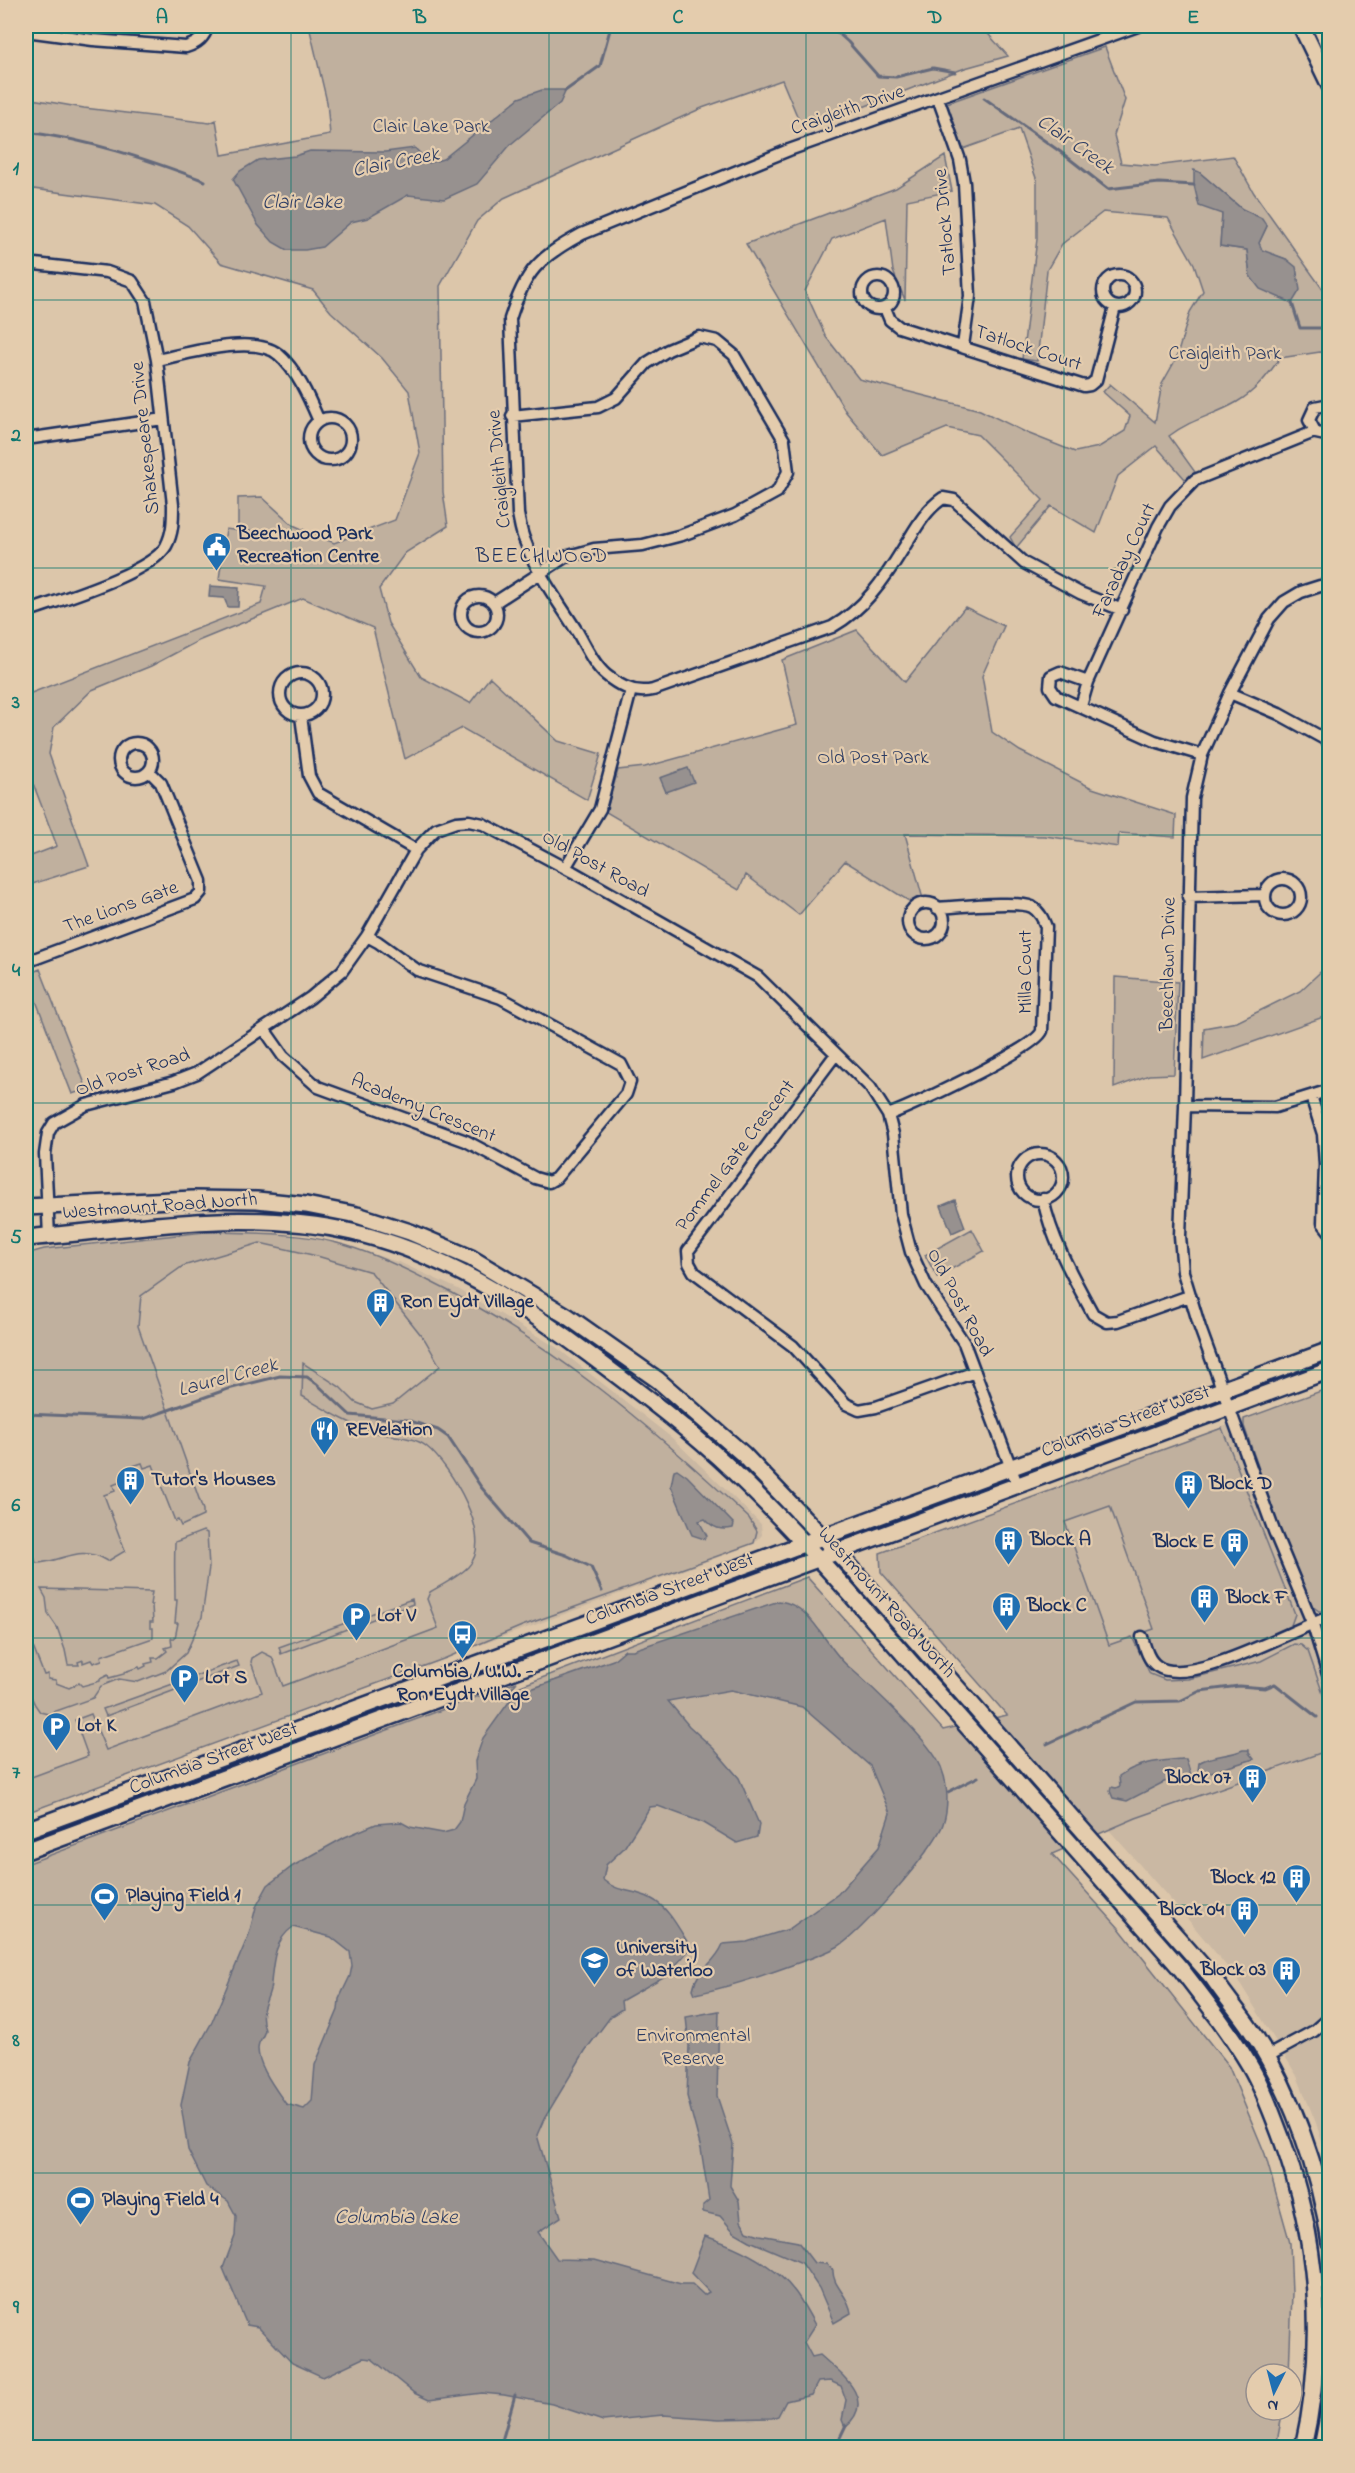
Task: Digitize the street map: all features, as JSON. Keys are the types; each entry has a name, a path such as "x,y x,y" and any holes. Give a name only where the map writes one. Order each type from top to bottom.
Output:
{"main road":[{"path":"1301,26 1329,86"},
{"path":"1320,26 1329,48"},
{"name":"Westmount Road North","path":"26,1207 193,1199 257,1200 306,1205 357,1215 410,1232 471,1258 567,1316 658,1380 743,1454 837,1552 1213,1978 1266,2057 1297,2120 1307,2147 1329,2237"},
{"name":"Westmount Road North","path":"26,1238 203,1221 255,1219 319,1225 353,1232 397,1246 454,1269 512,1300 557,1330 669,1415 731,1469 806,1543 1181,1969 1217,2016 1250,2067 1272,2111 1292,2165 1311,2248 1316,2308 1316,2347 1313,2391 1303,2448"},
{"name":"Columbia Street West","path":"26,1830 1329,1350"},
{"name":"Columbia Street West","path":"26,1851 1329,1370"},
{"path":"1322,2448 1329,2406"}],"street":[{"path":"26,31 93,40 186,47 205,36 208,26"},
{"name":"Craigleith Drive","path":"631,690 604,674 541,573 524,540 518,514 512,416 510,319 517,296 526,278 550,251 582,234 789,150 1138,26"},
{"name":"Tatlock Drive","path":"938,98 960,160 964,183 970,296 963,346"},
{"name":"Shakespeare Drive","path":"26,263 107,272 132,281 145,301 157,360 173,506 173,528 166,547 149,563 26,612"},
{"name":"Tatlock Court","path":"885,308 890,320 899,327 1084,386 1096,380 1115,307"},
{"path":"494,603 566,557 584,552 644,545 682,535 735,515 777,492 788,472 788,456 784,440 734,356 717,341 699,338 668,350 647,363 616,398 598,407 512,416"},
{"path":"157,360 230,347 249,345 265,347 276,352 290,367 319,421"},
{"path":"1329,404 1320,405 1312,412 1309,420 1314,432 1329,436"},
{"path":"26,439 163,419"},
{"name":"Faraday Court","path":"1081,706 1088,682 1158,527 1182,492 1196,480 1314,432"},
{"path":"566,868 600,809 631,690 645,692 652,690 832,627 850,617 879,587 923,516 943,498 954,500 1024,563 1080,593 1122,610"},
{"name":"Beechlawn Drive","path":"1329,585 1300,592 1284,602 1269,619 1230,693 1202,754 1192,798 1180,1236 1183,1272 1189,1296 1274,1531 1312,1622 1329,1681"},
{"path":"1088,682 1060,672 1052,676 1050,687 1056,696 1155,741 1202,754"},
{"path":"303,673 316,679 322,692 322,700 316,709 301,716 286,710 279,696 285,679 303,673"},
{"path":"1230,693 1279,714 1329,742"},
{"path":"301,716 309,776 318,793 416,850"},
{"name":"The Lions Gate","path":"26,962 195,899 201,892 201,880 161,783 149,771"},
{"name":"Old Post Road","path":"49,1236 45,1154 48,1132 54,1123 86,1106 174,1082 197,1073 310,998 342,971 367,936 416,850 436,829 456,822 468,821 483,824 566,868 758,977 870,1087 888,1115 893,1134 902,1214 911,1252 926,1285 964,1343 1017,1484"},
{"path":"1188,897 1265,895"},
{"name":"Milla Court","path":"888,1115 925,1100 1011,1055 1036,1041 1042,1031 1046,939 1046,927 1042,917 1032,907 1016,904 938,908"},
{"name":"Academy Crescent","path":"264,1029 283,1056 318,1087 466,1141 535,1178 549,1182 556,1178 626,1094 630,1082 621,1064 501,998 417,970 367,936"},
{"name":"Pommel Gate Crescent","path":"836,1054 688,1251 689,1263 694,1272 793,1346 846,1404 859,1410 876,1407 975,1372"},
{"path":"1185,1106 1275,1107 1329,1090"},
{"path":"1311,1096 1323,1134 1325,1166 1322,1213 1323,1223 1329,1232"},
{"path":"1030,1155 1051,1156 1062,1170 1062,1183 1058,1191 1050,1198 1043,1199 1029,1197 1018,1182 1020,1166 1030,1155"},
{"path":"1043,1199 1049,1227 1063,1257 1093,1314 1099,1318 1118,1322 1189,1296"},
{"path":"1142,1637 1150,1658 1156,1665 1166,1670 1194,1669 1229,1661 1312,1622 1329,1617"},
{"path":"1266,2057 1314,2031 1329,2017"}],"shaded area":[{"path":"205,1232 270,1233 335,1242 401,1263 458,1289 556,1347 672,1438 761,1524 762,1535 754,1544 26,1813 26,1254 44,1249"},
{"path":"1329,1388 1329,2165 1316,2123 1297,2076 1238,1980 1186,1917 881,1572 880,1553"}],"green space":[{"name":"Clair Lake Park","path":"309,26 981,26 1008,56 965,68 803,130 782,80 702,108 504,198 477,221 440,286 443,492 448,526 405,553 379,589 388,623 421,677 470,703 490,677 558,741 601,754 587,800 462,728 405,759 373,628 303,598 198,641 151,666 92,690 54,727 49,754 89,866 26,886 26,858 57,846 26,765 26,695 261,604 266,586 219,579 226,529 262,534 238,528 238,498 262,497 293,525 334,543 395,520 420,453 409,391 382,358 331,312 313,290 221,263 188,226 155,205 26,188 26,98 84,108 210,123 216,120 222,155 330,135 327,102"},
{"name":"Craigleith Park","path":"1105,47 1125,100 1114,135 1121,163 1155,166 1233,156 1254,193 1329,298 1329,354 1320,352 1280,358 1261,382 1244,398 1186,425 1169,436 1195,472 1185,479 1156,446 1118,476 1096,533 1051,506 1016,548 1010,537 1043,500 978,435 947,428 882,455 846,412 746,244 896,188 945,156 952,191 907,200 905,300 893,271 886,218 832,239 805,291 826,337 859,379 980,410 1027,433 1075,452 1099,447 1125,431 1130,416 1103,392 1110,384 1155,422 1162,384 1176,359 1190,312 1203,291 1194,264 1168,218 1103,212 1062,244 1047,270 1037,361 1022,359 1037,239 1037,181 1019,129 963,149 947,103","holes":["1194,171 1200,173 1242,209 1262,218 1267,226 1259,243 1262,251 1286,259 1250,276 1247,250 1220,246 1222,214"]},
{"name":"Old Post Park","path":"965,607 1004,626 982,676 992,732 1020,751 1092,788 1176,815 1175,837 1119,833 1118,847 1045,836 905,834 923,899 912,903 845,861 799,915 746,875 739,890 606,812 618,770 645,767 797,725 782,660 857,630 905,682"},
{"path":"1329,964 1329,1015 1203,1060 1204,1028 1237,1022 1300,991"},
{"path":"40,969 87,1089 72,1094 26,975"},
{"path":"1115,977 1178,982 1174,1074 1149,1075 1114,1088"},
{"path":"972,1229 984,1251 937,1277 925,1255"},
{"path":"205,1232 288,1235 337,1243 395,1264 473,1304 557,1358 598,1388 675,1451 749,1518 757,1531 754,1543 522,1626 446,1658 26,1813 26,1779 88,1756 75,1720 91,1714 106,1750 262,1692 251,1662 252,1658 262,1652 272,1657 283,1686 438,1628 427,1599 430,1592 464,1571 475,1555 477,1539 466,1503 447,1469 426,1446 415,1440 377,1433 357,1426 302,1396 303,1363 340,1387 355,1402 372,1409 393,1404 440,1366 425,1340 371,1272 317,1256 260,1243 183,1266 141,1296 138,1326 203,1510 203,1516 181,1526 178,1520 175,1521 153,1465 144,1468 142,1463 130,1467 132,1472 122,1476 123,1481 113,1485 115,1491 104,1495 125,1551 108,1561 98,1556 79,1554 36,1563 32,1549 26,1551 26,1254 44,1249"},
{"path":"1329,1388 1330,1611 1319,1611 1312,1606 1279,1527 1244,1426 1244,1419"},
{"name":"Environmental Reserve","path":"1222,1428 1295,1614 1290,1628 1245,1648 1207,1661 1174,1667 1163,1664 1154,1655 1145,1632 1154,1629 1110,1506 1065,1522 1109,1645 1132,1637 1150,1674 1165,1680 1188,1679 1261,1661 1294,1644 1301,1645 1308,1651 1324,1697 1329,1696 1329,1750 1136,1818 1052,1854 1119,1928 1229,2067 1265,2154 1290,2243 1292,2293 1289,2362 1244,2362 1244,2422 1281,2422 1276,2447 26,2447 26,1864 517,1682 510,1690 807,1577 943,1730 1007,1715 881,1572 880,1553"},
{"path":"203,1531 207,1533 209,1567 202,1617 186,1653 166,1671 138,1682 119,1679 101,1686 93,1698 48,1714 40,1712 27,1683 26,1629 44,1675 48,1674 48,1679 56,1680 56,1683 69,1688 79,1683 82,1686 100,1681 108,1675 109,1678 146,1666 145,1664 153,1662 152,1658 158,1658 167,1651 165,1648 172,1646 171,1638 175,1638 178,1623 175,1623 177,1600 175,1600 175,1542"},
{"path":"41,1589 152,1592 150,1605 152,1605 153,1622 150,1622 150,1628 153,1628 153,1638 101,1656 102,1660 93,1663 91,1660 83,1663 83,1660 78,1662 79,1665 68,1665 57,1627 48,1614 46,1598"},
{"path":"412,1599 413,1604 281,1654 279,1647"},
{"path":"237,1661 239,1666 106,1716 103,1709"}],"water":[{"name":"Clair Lake","path":"542,90 566,90 560,103 511,144 477,184 444,199 408,195 368,218 351,222 322,247 287,250 273,242 258,225 233,179 240,171 258,160 295,156 310,151 385,152 415,148 429,163 443,159 519,98"},
{"path":"1194,170 1242,209 1261,218 1267,226 1259,243 1262,250 1286,259 1296,267 1300,290 1292,303 1260,289 1250,276 1247,250 1220,246 1222,214 1199,206 1194,185"},
{"path":"210,586 239,588 238,607 228,607 224,598 209,597"},
{"path":"688,768 694,782 666,792 660,778"},
{"path":"955,1200 965,1227 952,1233 941,1206"},
{"path":"677,1469 687,1476 734,1524 733,1528 718,1528 705,1519 699,1521 707,1536 704,1539 692,1535 671,1486 674,1470"},
{"name":"Columbia Lake","path":"779,1601 791,1604 810,1618 840,1659 913,1729 935,1756 945,1781 946,1810 937,1836 912,1871 848,1940 827,1952 783,1968 733,1985 695,1994 693,1989 698,1976 723,1944 747,1942 789,1929 838,1894 879,1847 890,1813 870,1766 802,1707 731,1690 668,1701 739,1778 759,1824 757,1837 737,1843 704,1823 658,1806 650,1807 624,1848 606,1865 603,1880 614,1887 644,1895 657,1902 673,1920 691,1948 667,1975 621,2001 622,2009 611,2016 585,2051 544,2119 537,2135 561,2217 538,2232 557,2259 595,2260 681,2284 692,2284 704,2295 709,2292 691,2273 705,2236 730,2245 767,2265 778,2273 796,2293 815,2325 804,2342 812,2357 820,2355 853,2388 858,2407 854,2417 845,2427 842,2420 846,2400 841,2386 830,2381 818,2382 811,2395 786,2401 778,2416 772,2418 719,2419 663,2415 603,2421 552,2404 504,2395 482,2393 429,2400 414,2393 372,2359 363,2358 323,2377 292,2363 258,2327 247,2325 223,2268 235,2236 236,2216 228,2201 206,2186 188,2150 181,2105 190,2062 212,2022 249,1934 256,1907 268,1885 293,1866 345,1837 376,1824 401,1822 410,1827 443,1833 454,1830 460,1822 464,1803 476,1779 475,1761 483,1738 514,1695 613,1660 625,1650 633,1650","holes":["293,1927 331,1937 350,1952 352,1966 350,1976 339,1999 338,2010 315,2065 312,2101 304,2109 286,2104 259,2058 259,2043 265,2030 262,2016 270,1989 278,1945 287,1932"]},
{"path":"1249,1750 1254,1759 1208,1773 1201,1774 1198,1771 1199,1763 1203,1761"},
{"path":"1186,1759 1191,1775 1164,1782 1127,1801 1113,1798 1111,1787 1120,1786 1119,1776 1126,1771 1149,1763"},
{"path":"719,2011 717,2096 733,2144 730,2186 739,2201 741,2221 747,2231 798,2242 814,2263 826,2264 833,2270 835,2281 851,2313 834,2323 819,2288 802,2263 750,2241 734,2232 720,2216 703,2212 703,2205 709,2200 701,2149 687,2096 689,2046 686,2017"}],"waterway":[{"name":"Clair Creek","path":"565,91 600,66 611,26"},
{"name":"Clair Creek","path":"830,26 848,42 878,76 896,77 933,68 955,72"},
{"name":"Clair Creek","path":"984,98 1062,153 1108,189 1159,183 1194,185"},
{"name":"Clair Creek","path":"26,132 117,151 205,181"},
{"name":"Clair Creek","path":"1292,303 1300,328 1330,328"},
{"name":"Laurel Creek","path":"26,1414 143,1419 228,1389 280,1376 307,1377 350,1415 407,1420 438,1430 448,1437 481,1487 529,1543 566,1555 591,1567 602,1591"},
{"path":"1047,1744 1136,1702 1180,1701 1200,1691 1239,1686 1265,1688 1275,1684 1317,1717"},
{"path":"948,1792 978,1777"},
{"path":"500,2448 515,2395"},
{"name":"Laurel Creek","path":"835,2448 846,2425"}],"place":[{"name":"Beechwood Park Recreation Centre","path":"216,572"},
{"name":"Ron Eydt Village","path":"380,1328"},
{"name":"REVelation","path":"325,1456"},
{"name":"Tutor's Houses","path":"130,1506"},
{"name":"Block D","path":"1188,1510"},
{"name":"Block A","path":"1009,1566"},
{"name":"Block E","path":"1235,1568"},
{"name":"Block F","path":"1205,1624"},
{"name":"Block C","path":"1006,1632"},
{"name":"Lot V","path":"356,1642"},
{"name":"Columbia / U.W. - Ron Eydt Village","path":"463,1660"},
{"name":"Lot S","path":"184,1704"},
{"name":"Lot K","path":"56,1752"},
{"name":"Block 07","path":"1252,1804"},
{"name":"Block 12","path":"1297,1904"},
{"name":"Playing Field 1","path":"105,1922"},
{"name":"Block 04","path":"1245,1936"},
{"name":"University of Waterloo","path":"595,1986"},
{"name":"Block 03","path":"1287,1996"},
{"name":"Playing Field 4","path":"81,2226"}],"district":[{"name":"BEECHWOOD","path":"542,557"}]}
